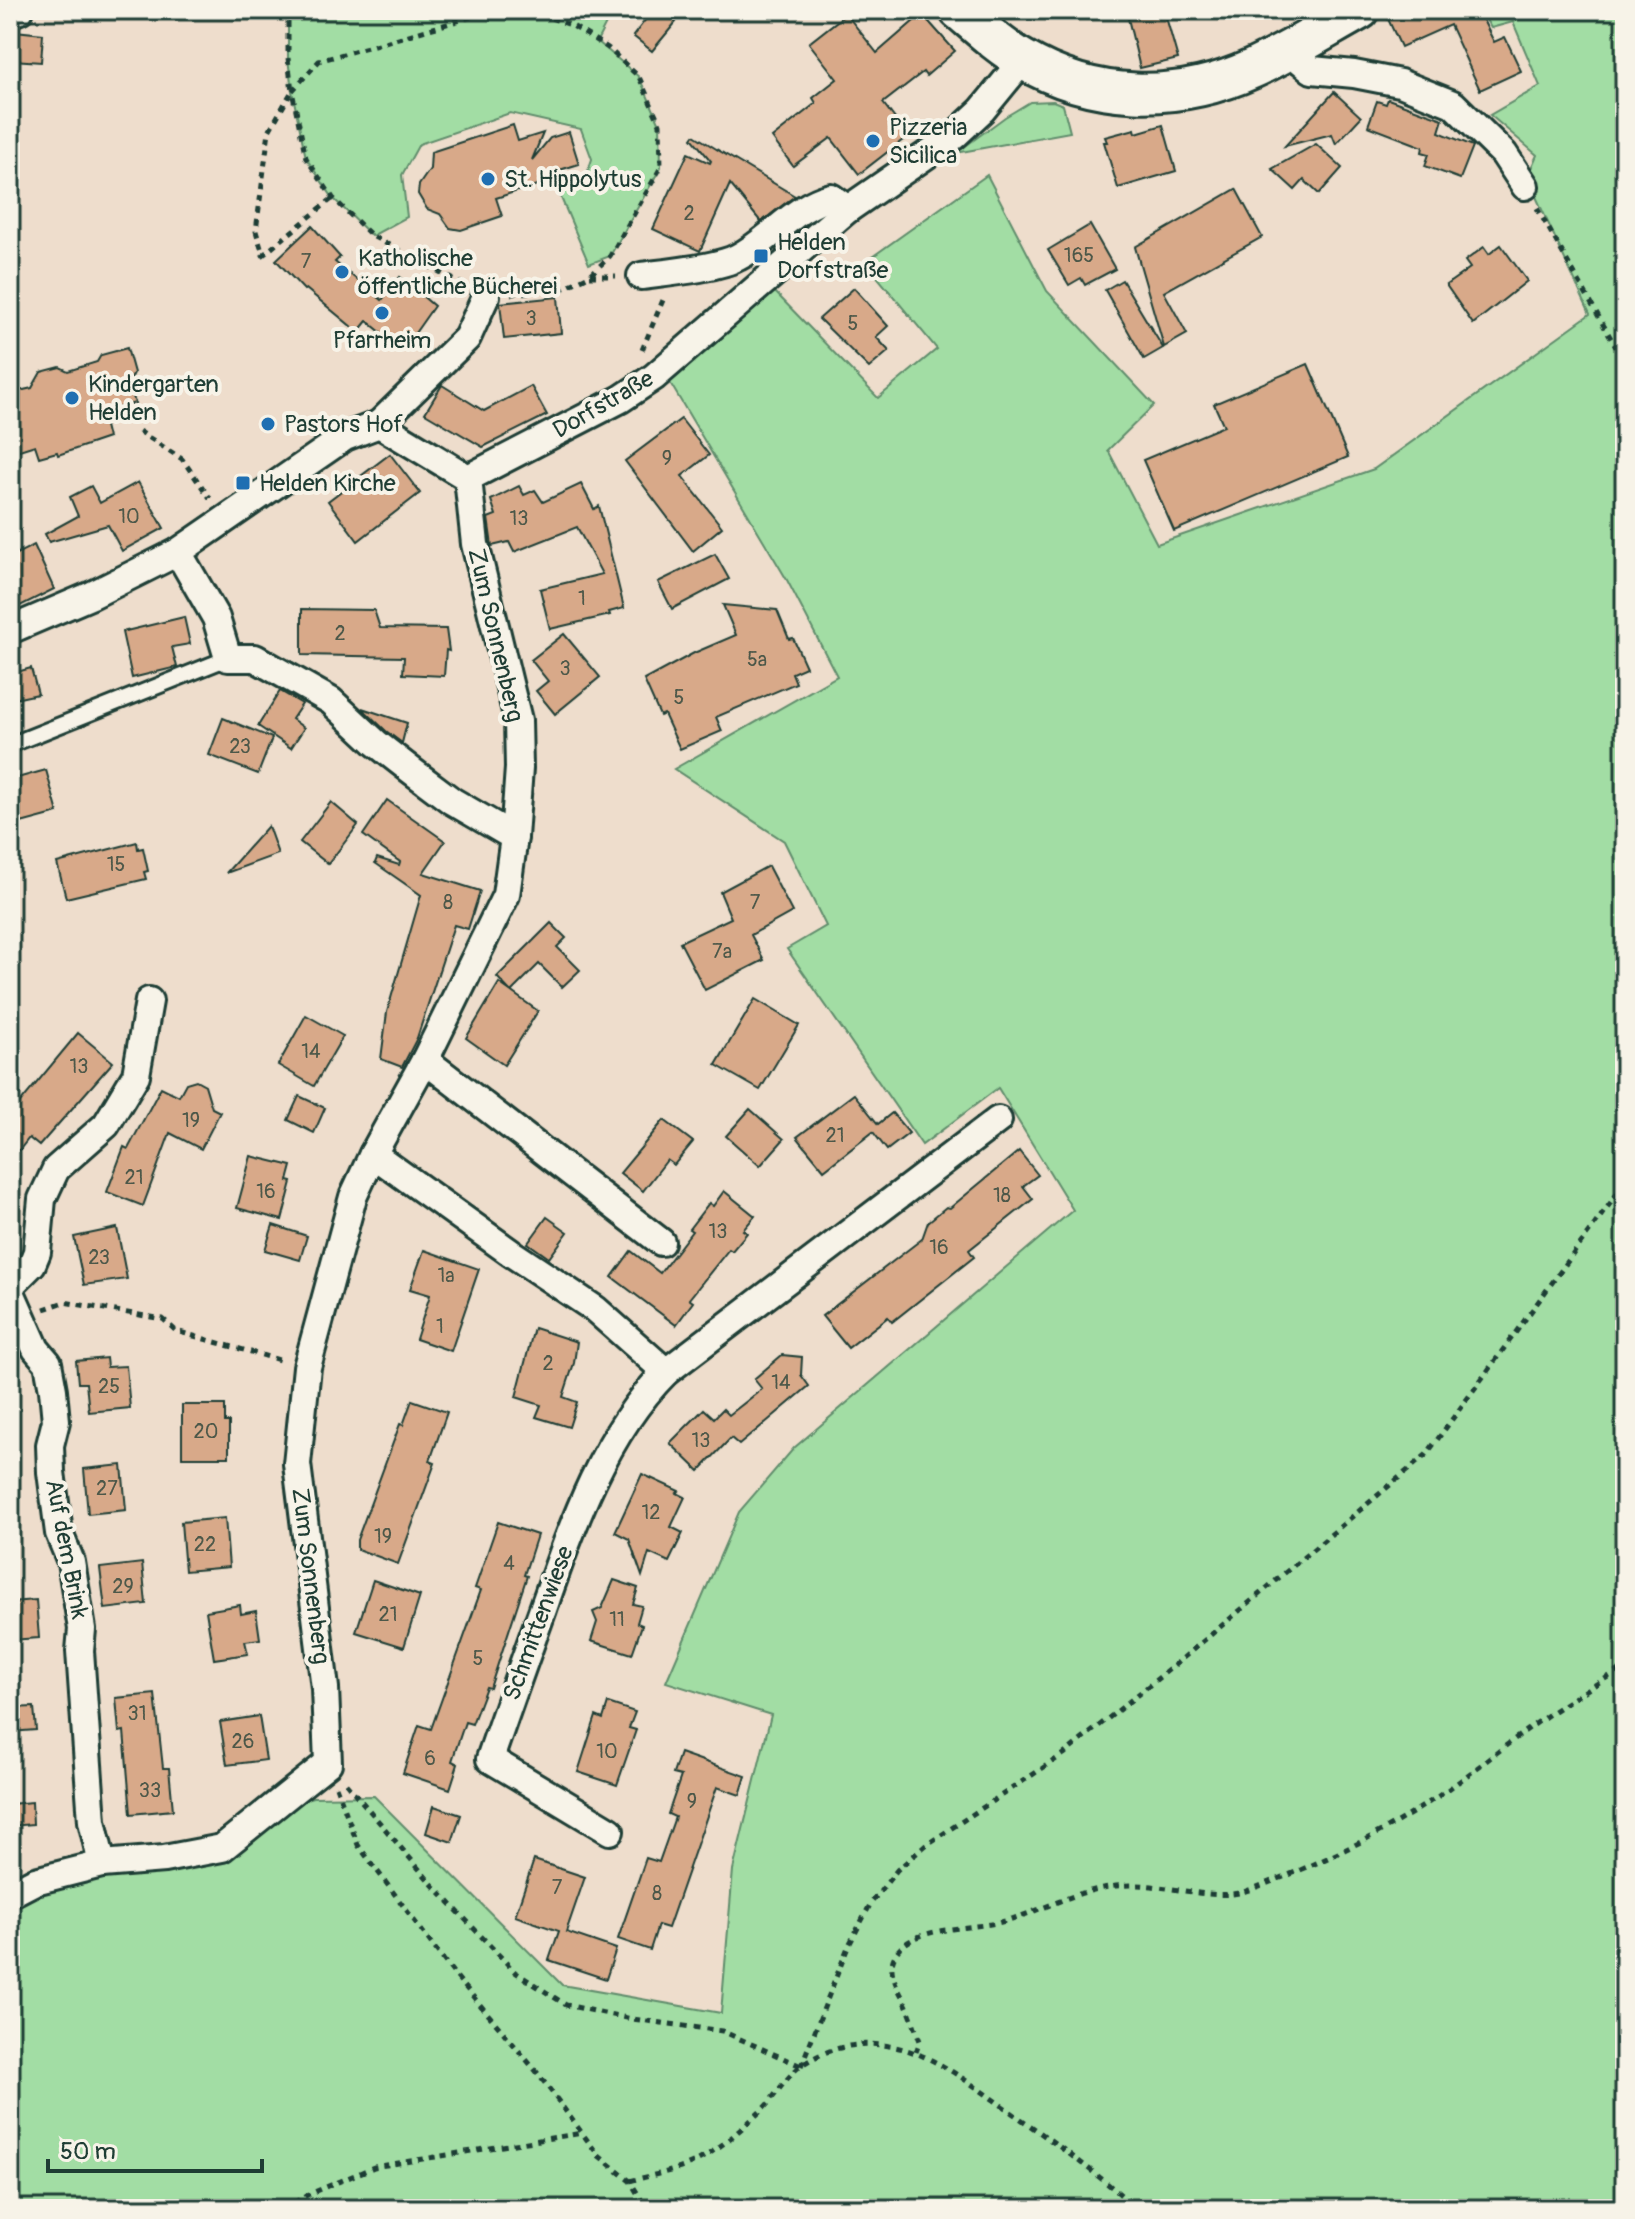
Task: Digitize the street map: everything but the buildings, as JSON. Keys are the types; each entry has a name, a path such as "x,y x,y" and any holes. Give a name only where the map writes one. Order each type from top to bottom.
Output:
{"main road":[{"path":"959,10 1023,60 1078,85 1107,91 1160,94 1221,81 1288,50 1360,10"}],"street":[{"path":"10,14 20,10"},
{"path":"1288,50 1312,70 1400,83 1453,104 1504,154 1525,186"},
{"name":"Dorfstraße","path":"468,478 621,399 654,377 848,209 954,136 982,110 1023,60"},
{"path":"641,276 737,259 814,201 831,197 848,209"},
{"path":"10,630 92,595 178,552 345,437 379,424 467,338 486,296"},
{"path":"379,424 468,478"},
{"name":"Zum Sonnenberg","path":"328,1763 325,1688 297,1464 307,1367 353,1197 506,895 514,837 519,768 518,720 475,544 468,478"},
{"path":"178,552 216,618 228,658 255,658 331,701 376,743 422,779 452,801 514,837"},
{"name":"Auf dem Brink","path":"102,1864 92,1821 80,1651 82,1629 71,1562 59,1533 51,1472 50,1445 56,1421 53,1390 48,1363 36,1349 10,1288 32,1264 37,1252 42,1199 56,1169 106,1125 136,1075 149,1001"},
{"path":"425,1060 661,1242"},
{"name":"Schmittenwiese","path":"610,1831 490,1759 563,1551 616,1437 641,1397 666,1372 998,1120"},
{"path":"373,1154 595,1309 666,1372"},
{"path":"10,1894 35,1881 102,1864 164,1859 222,1848 328,1763"}],"lane":[{"path":"10,745 228,658"}],"path":[{"path":"288,10 292,91 306,158 333,198 372,236 486,296 564,288 589,276 610,256 661,167 660,124 639,77 608,48 571,25 528,10"},
{"path":"333,198 263,255 256,231 269,131 292,91 319,61 478,15 516,10"},
{"path":"1525,186 1625,363"},
{"path":"621,399 676,272"},
{"path":"139,431 182,459 213,502 236,511"},
{"path":"630,2181 686,2166 722,2144 764,2107 801,2066 848,1947 871,1903 897,1870 926,1845 1064,1754 1426,1455 1625,1183"},
{"path":"23,1316 64,1302 163,1319 176,1331 307,1367"},
{"path":"916,2052 920,2041 891,1972 894,1954 908,1942 932,1934 1004,1921 1071,1895 1105,1886 1135,1884 1221,1894 1242,1892 1264,1884 1351,1848 1387,1828 1433,1800 1539,1720 1625,1667"},
{"path":"328,1763 431,1883 515,1972 566,2005 632,2019 722,2031 801,2066 834,2050 863,2043 916,2052 963,2079 1035,2129 1137,2209"},
{"path":"328,1763 358,1845 454,1974 536,2071 599,2156 630,2181 647,2209"},
{"path":"284,2209 307,2195 374,2167 582,2133"}],"green space":[{"path":"288,10 613,10 597,41 639,77 660,124 661,167 610,256 589,264 559,193 584,183 592,159 581,129 510,113 419,144 402,175 407,217 372,236 333,198 306,158 292,91"},
{"path":"1480,10 1625,10 1625,2209 10,2209 10,1905 69,1884 230,1852 286,1804 313,1797 374,1796 562,1985 721,2013 733,1870 771,1715 666,1682 739,1512 794,1448 1073,1210 998,1088 922,1145 787,949 826,926 784,841 674,769 837,676 787,580 669,381 773,290 878,398 937,349 865,262 987,175 1047,291 1154,405 1108,450 1157,544 1374,469 1590,314 1527,177 1537,155 1490,115 1540,86 1513,22 1491,28"},
{"path":"1053,101 1063,105 1070,132 956,153 1030,102"}],"place":[{"name":"Pizzeria Sicilica","path":"873,141"},
{"name":"St. Hippolytus","path":"488,179"},
{"name":"Helden Dorfstraße","path":"761,256"},
{"name":"Katholische öffentliche Bücherei","path":"342,272"},
{"name":"Pfarrheim","path":"382,313"},
{"name":"Kindergarten Helden","path":"72,398"},
{"name":"Pastors Hof","path":"268,424"},
{"name":"Helden Kirche","path":"243,483"}]}
